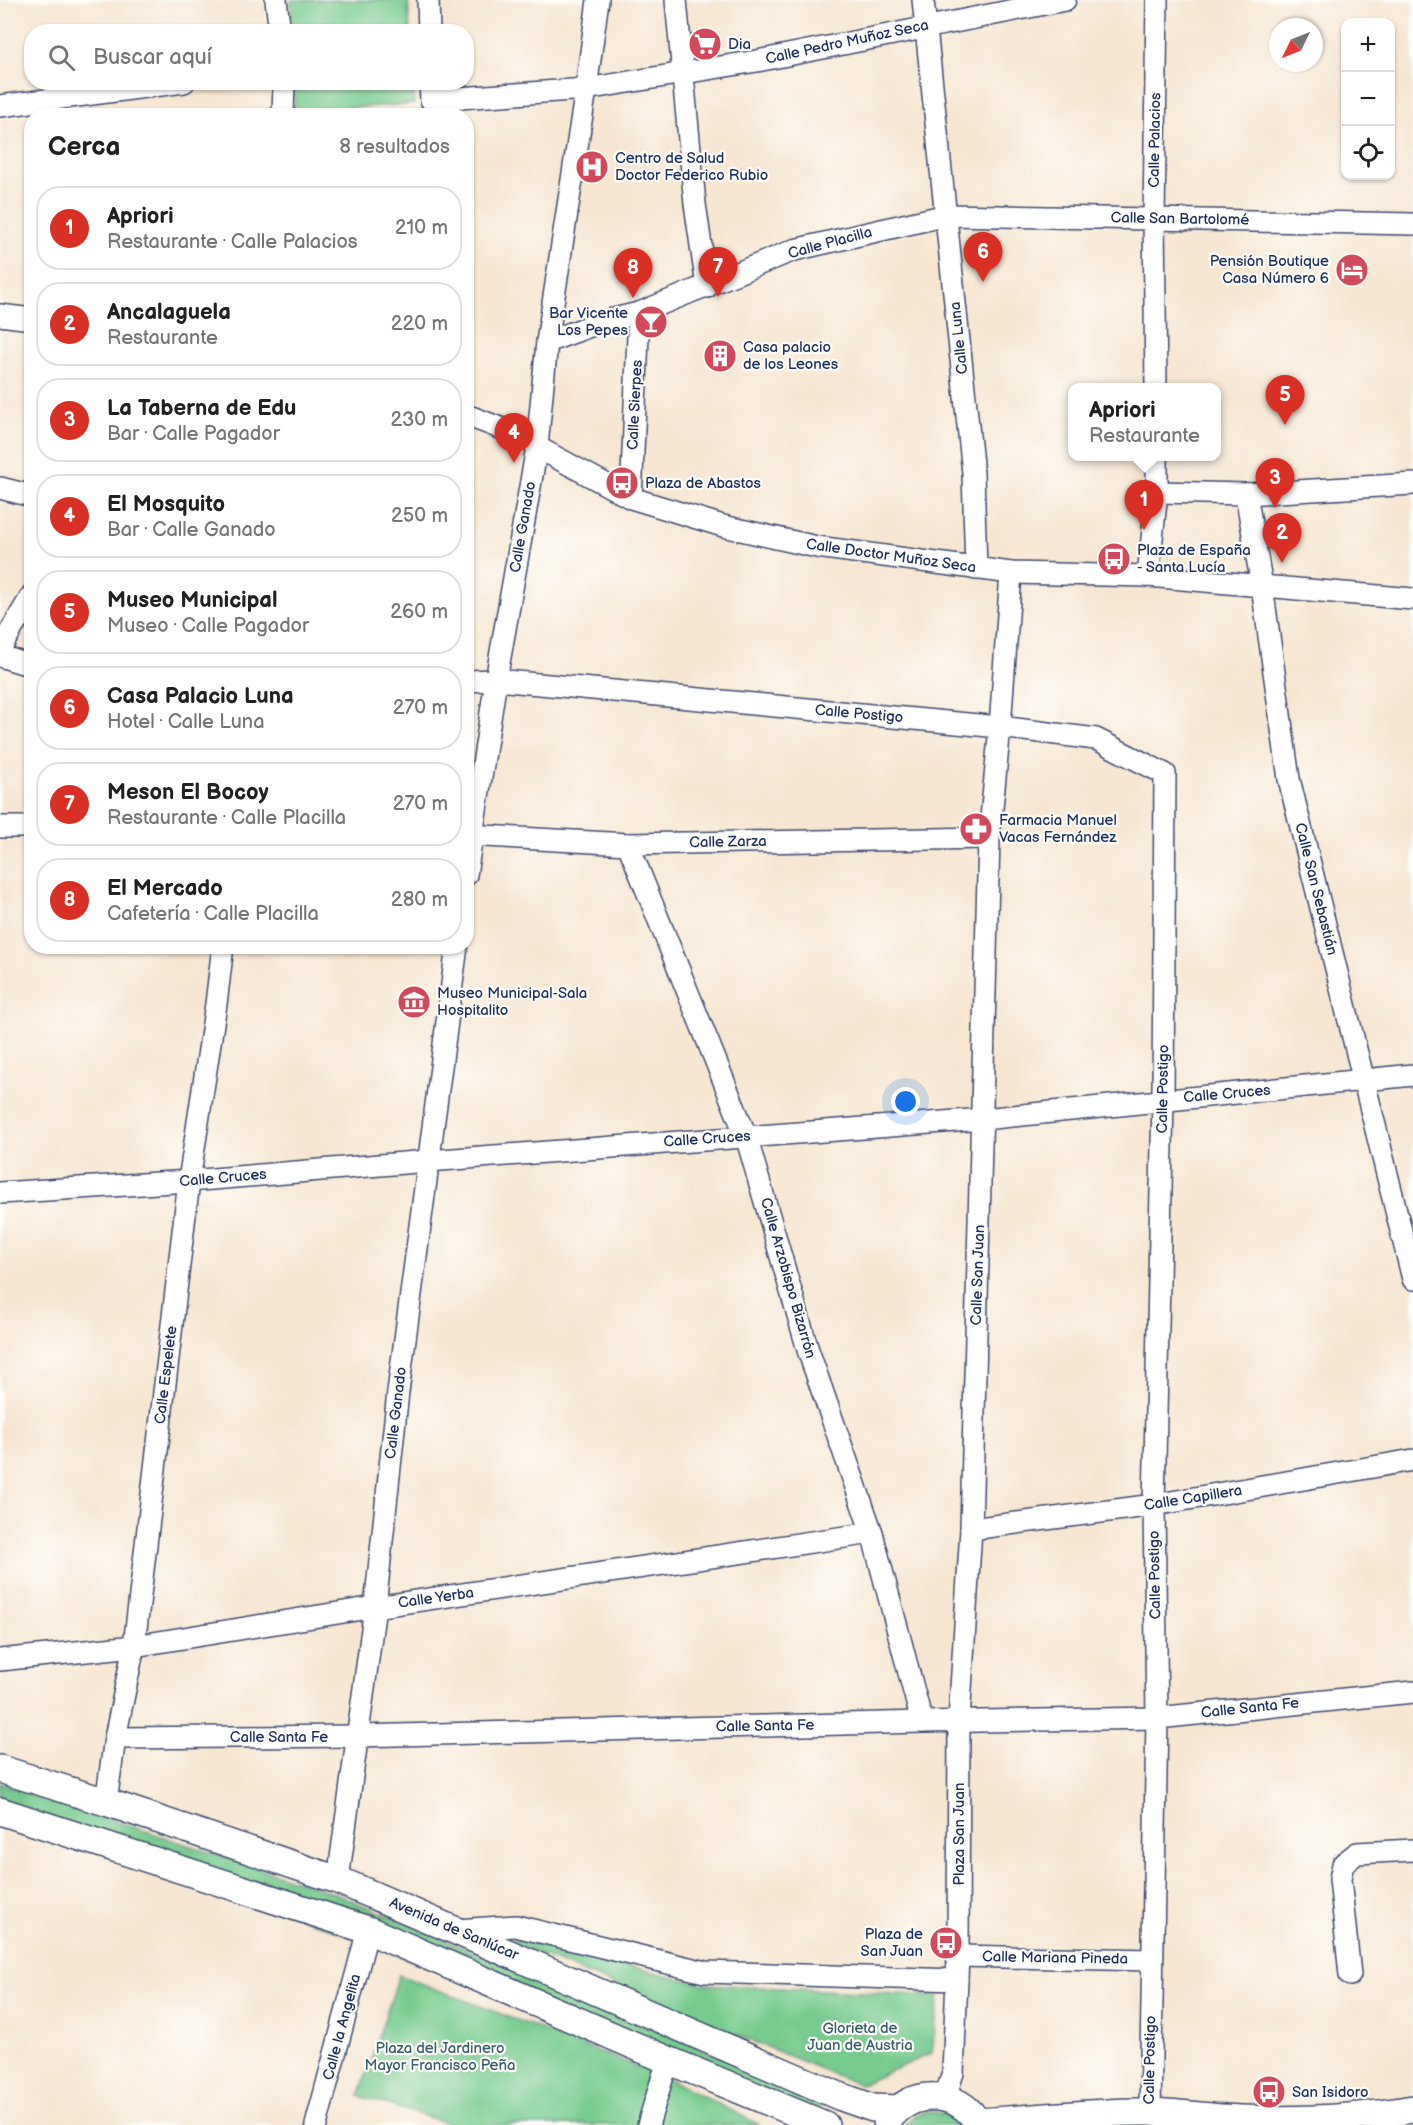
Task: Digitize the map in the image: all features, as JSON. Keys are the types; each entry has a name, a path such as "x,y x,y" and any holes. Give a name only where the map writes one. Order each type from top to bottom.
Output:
{"main road":[{"name":"Avenida de Sanlúcar","path":"0,1769 338,1880 892,2117"},
{"path":"0,1811 368,1930 670,2061 825,2125"},
{"path":"892,2117 914,2099 930,2096 951,2100 963,2106 978,2123 1031,2117 1048,2121 1150,2112 1240,2119 1312,2120 1380,2115 1413,2109"}],"street":[{"path":"276,0 279,24"},
{"path":"428,0 429,24"},
{"name":"Calle Ganado","path":"474,806 537,445 547,342 598,0"},
{"path":"676,0 695,204 707,287"},
{"name":"Calle Luna","path":"923,0 973,473 976,568"},
{"name":"Calle Pedro Muñoz Seca","path":"430,90 431,100 586,89 682,74 1065,0"},
{"name":"Calle Palacios","path":"1156,383 1154,219 1157,0"},
{"path":"0,106 123,90"},
{"path":"283,108 284,90"},
{"name":"Calle San Bartolomé","path":"947,215 1413,224"},
{"name":"Calle Placilla","path":"547,342 602,322 639,313 794,250 947,215"},
{"name":"Calle Sierpes","path":"631,498 639,313"},
{"path":"0,315 24,319"},
{"name":"Calle Doctor Muñoz Seca","path":"474,418 537,445 631,498 723,526 817,546 1011,573 1148,576 1413,599"},
{"path":"1148,576 1157,492 1157,461"},
{"path":"1157,492 1246,495 1413,484"},
{"path":"0,488 24,494"},
{"name":"Calle San Sebastián","path":"1246,495 1262,586 1289,779 1413,1279"},
{"path":"989,838 1011,573"},
{"path":"0,649 24,608"},
{"path":"0,656 24,664"},
{"name":"Calle Postigo","path":"474,681 496,680 1000,727 1096,739 1165,774 1163,1100 1154,1505 1157,1718 1150,2112"},
{"path":"0,826 24,827"},
{"name":"Calle Zarza","path":"474,835 628,843 989,838"},
{"name":"Calle San Juan","path":"960,1717 971,1529 989,838"},
{"name":"Calle Arzobispo Bizarrón","path":"628,843 746,1137 808,1350 872,1533 922,1722"},
{"name":"Calle Espelete","path":"106,1802 115,1738 134,1646 189,1181 216,1004 221,954"},
{"name":"Calle Ganado","path":"338,1880 375,1607 398,1392 456,954"},
{"name":"Calle Cruces","path":"0,1193 189,1181 982,1119 1413,1075"},
{"name":"Calle Capillera","path":"971,1529 1154,1505 1413,1460"},
{"name":"Calle Yerba","path":"0,1660 134,1646 375,1607 872,1533"},
{"name":"Calle Santa Fe","path":"115,1738 357,1736 922,1722 960,1717 1157,1718 1413,1692"},
{"name":"Plaza San Juan","path":"940,2097 948,2088 952,2073 957,1980 960,1717"},
{"path":"1350,1975 1340,1879 1343,1864 1357,1853 1413,1850"},
{"path":"456,1930 516,1926 705,1972 957,1980"},
{"name":"Calle la Angelita","path":"316,2125 368,1930"},
{"name":"Calle Mariana Pineda","path":"958,1956 1152,1960"},
{"path":"648,2125 670,2061"}],"green space":[{"path":"291,0 408,0 410,24 292,24"},
{"path":"294,90 413,90 414,104 295,108"},
{"path":"0,1783 337,1894 823,2100 816,2115 0,1802"},
{"name":"Glorieta de Juan de Austria","path":"516,1939 703,1984 939,1996 932,2053 860,2085 504,1940"},
{"name":"Plaza del Jardinero Mayor Francisco Peña","path":"399,1975 663,2076 760,2125 454,2125 359,2096"},
{"path":"925,2112 945,2114 961,2125 904,2125 913,2117"}],"place":[{"name":"Dia","path":"705,44"},
{"name":"Centro de Salud Doctor Federico Rubio","path":"592,167"},
{"name":"Pensión Boutique Casa Número 6","path":"1352,270"},
{"name":"Casa Palacio Luna","path":"983,282"},
{"name":"Meson El Bocoy","path":"718,297"},
{"name":"El Mercado","path":"633,298"},
{"name":"Bar Vicente Los Pepes","path":"651,322"},
{"name":"Casa palacio de los Leones","path":"720,356"},
{"name":"Museo Municipal","path":"1285,425"},
{"name":"El Mosquito","path":"514,463"},
{"name":"Plaza de Abastos","path":"622,483"},
{"name":"La Taberna de Edu","path":"1275,508"},
{"name":"Apriori","path":"1144,530"},
{"name":"Plaza de España - Santa Lucía","path":"1114,559"},
{"name":"Ancalaguela","path":"1282,563"},
{"name":"Farmacia Manuel Vacas Fernández","path":"976,829"},
{"name":"Museo Municipal-Sala Hospitalito","path":"414,1002"},
{"name":"Plaza de San Juan","path":"946,1943"},
{"name":"San Isidoro","path":"1269,2092"}]}
